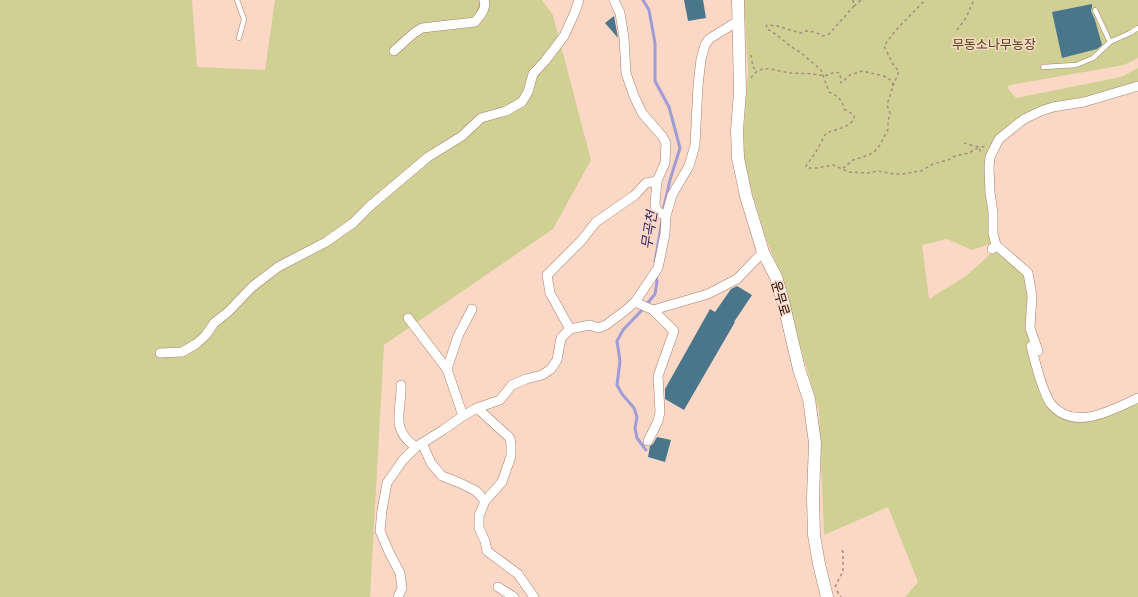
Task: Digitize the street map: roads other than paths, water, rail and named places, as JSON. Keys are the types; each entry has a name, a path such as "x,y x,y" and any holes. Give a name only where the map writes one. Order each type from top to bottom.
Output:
{"street":[{"path":"394,51 414,32 422,28 475,22 482,14 486,4 484,0"},
{"path":"160,353 182,352 196,344 206,335 214,323 228,312 252,287 278,267 326,242 353,223 370,206 428,157 462,136 481,118 506,111 522,102 528,92 533,74 564,36 575,12 578,0"},
{"path":"614,0 620,13 626,73 634,96 642,113 662,136 666,143 665,163 658,181 655,203 656,209 663,214"},
{"name":"운무로","path":"738,0 740,92 738,158 746,196 763,252 776,277 809,399 815,443 813,497 814,536 825,593"},
{"path":"398,597 402,588 400,573 380,531 387,483 403,460 419,445 477,408 500,400 512,384 542,375 551,369 557,360 561,338 570,329 590,325 598,328 606,325 635,302 658,268 665,234 663,214 689,166 695,145 698,86 701,59 705,45 710,39 738,21"},
{"path":"1035,362 1038,351 1030,328 1032,296 1028,273 994,247 993,212 990,193 990,157 999,139 1024,119 1041,110 1084,102 1138,86"},
{"path":"570,329 550,293 547,275 581,241 596,222 636,195 646,183 658,181"},
{"path":"653,310 708,294 737,279 763,252"},
{"path":"635,302 653,310 674,331 658,376 660,412 658,420 648,441"},
{"path":"447,369 458,336 472,309"},
{"path":"408,318 447,369 463,416"},
{"path":"1031,346 1035,362 1050,403 1059,411 1069,416 1080,418 1104,414 1138,398"},
{"path":"401,385 398,408 400,430 407,441 419,445 442,476 460,483 476,492 485,501"},
{"path":"477,408 510,438 511,445 511,456 502,482 485,501 479,516 479,528 485,541 487,551 518,574 534,597"},
{"path":"498,587 514,597"}],"lane":[{"path":"237,0 244,19 239,38"},
{"path":"1096,10 1110,42"},
{"path":"1043,68 1076,65 1094,58 1110,42 1138,28"}],"waterway":[{"name":"무곡천","path":"643,0 649,10 655,43 655,81 669,107 680,148 670,180 663,211"},
{"name":"무곡천","path":"655,262 662,220"},
{"name":"무곡천","path":"646,450 637,438 635,428 637,417 634,408 622,394 617,385 620,361 617,341 623,330 655,294 657,282 656,275"}],"park label":[{"name":"무동소나무농장","path":"994,44"}]}
